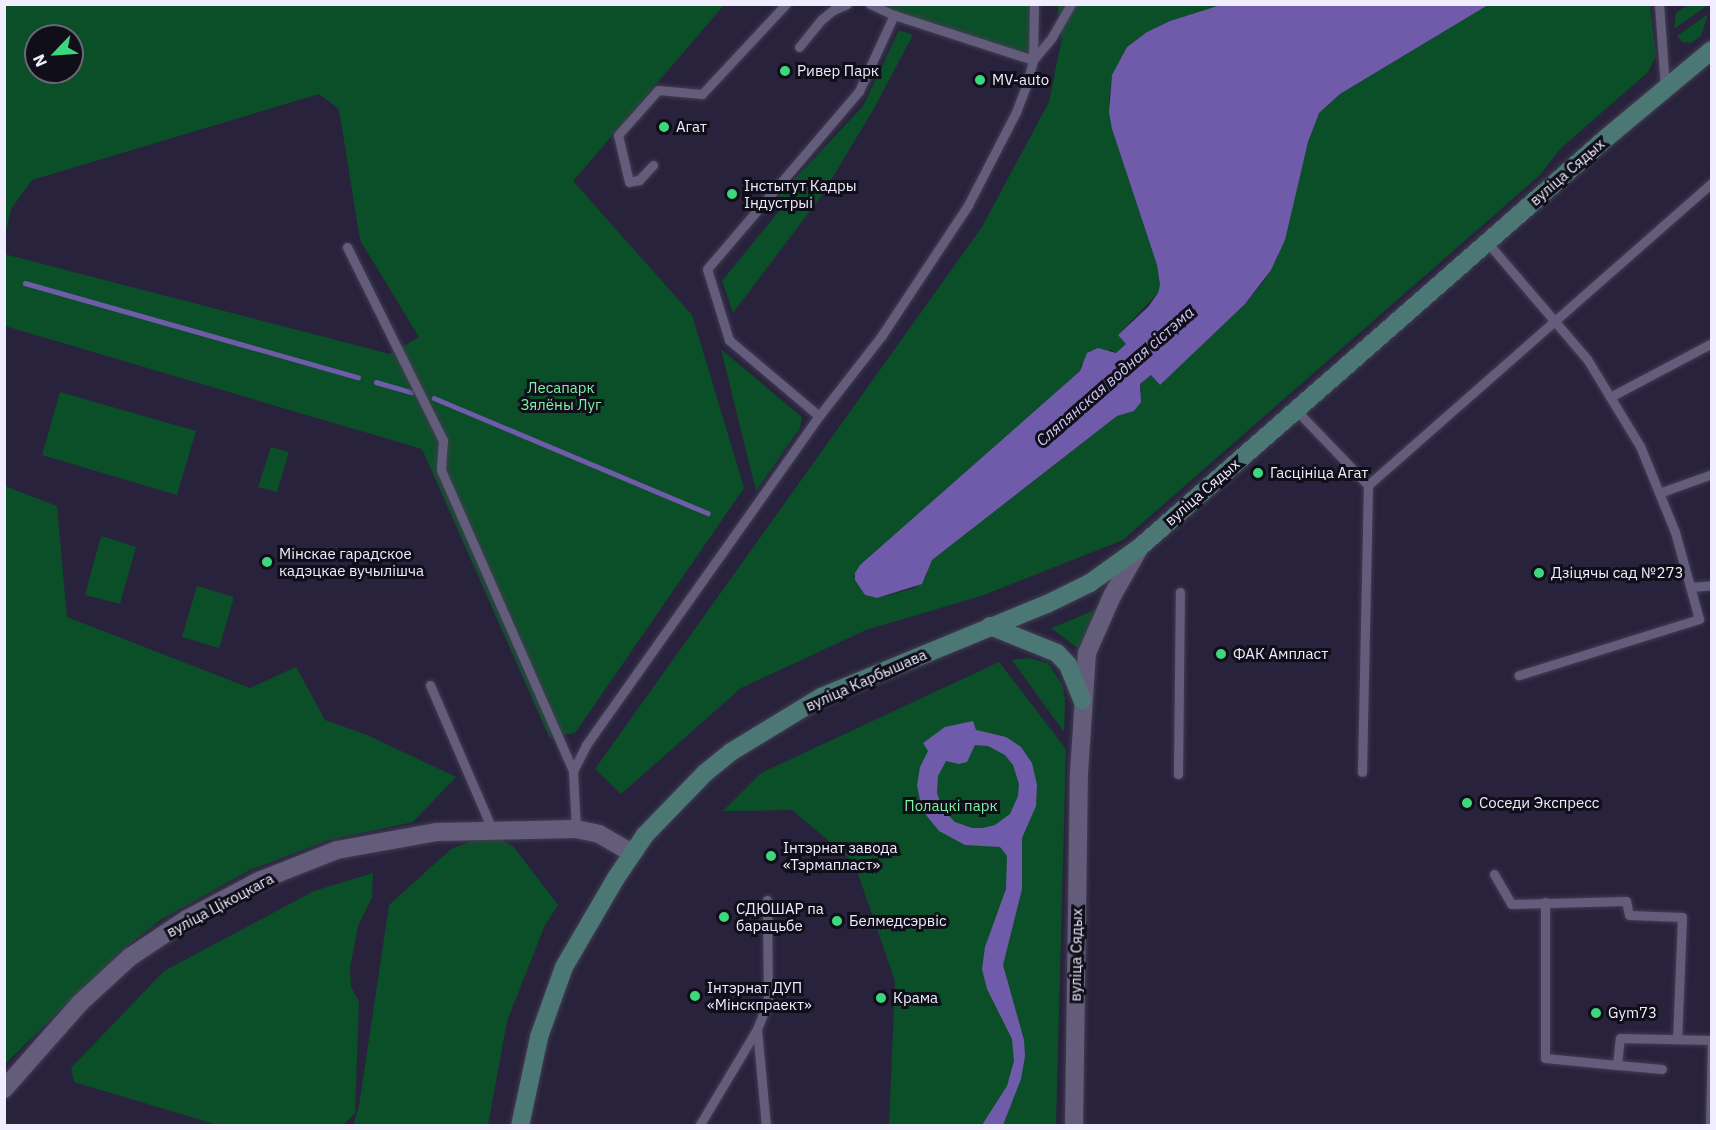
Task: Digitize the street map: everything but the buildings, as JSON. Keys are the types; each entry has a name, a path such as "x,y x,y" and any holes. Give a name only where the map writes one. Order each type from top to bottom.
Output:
{"main road":[{"name":"вуліца Сядых","path":"1140,547 1487,242 1712,50"},
{"name":"вуліца Карбышава","path":"520,1125 539,1037 564,967 632,853 679,797 730,752 821,697 1047,604 1090,583 1140,547"},
{"path":"990,626 1057,653 1068,665 1082,700"}],"street":[{"name":"вуліца Сядых","path":"1074,1125 1078,773 1087,653 1096,629 1140,547"},
{"name":"вуліца Цікоцкага","path":"4,1089 80,1003 130,957 187,920 261,880 337,850 437,832 576,829 599,834 632,853"}],"lane":[{"path":"653,165 639,180 629,182 618,135 658,90 702,94 786,4"},
{"path":"800,47 821,20 833,10 847,4"},
{"path":"870,4 894,15 1033,60"},
{"path":"573,771 599,726 819,416 882,335 969,205 1016,112 1033,60 1034,4"},
{"path":"1033,60 1052,38 1071,4"},
{"path":"1659,4 1665,88"},
{"path":"819,416 729,340 707,269 859,92 894,15"},
{"path":"1368,485 1712,183"},
{"path":"1487,242 1587,359 1640,446 1675,532 1699,619 1519,675"},
{"path":"347,247 443,440 441,471 573,771 576,829"},
{"path":"1610,397 1712,343"},
{"path":"1296,410 1368,485 1362,772"},
{"path":"1659,492 1712,474"},
{"path":"1691,587 1712,585"},
{"path":"1178,774 1180,592"},
{"path":"430,685 492,830"},
{"path":"1494,874 1511,904 1626,901 1629,915 1682,917 1677,1039"},
{"path":"699,1125 757,1029 768,1002 767,900"},
{"path":"1545,902 1545,1058 1662,1069"},
{"path":"757,1029 766,1125"},
{"path":"1617,1065 1620,1038 1712,1040 1710,1125"}],"green space":[{"name":"Лесапарк Зялёны Луг","path":"5,5 724,5 573,181 692,315 744,488 575,733 549,737 422,449 5,326 4,254 390,354 419,337 360,240 339,109 319,94 32,180 11,209 5,236"},
{"path":"885,5 1034,5 1033,60 894,15"},
{"path":"1057,5 1224,5 1170,21 1147,32 1127,47 1112,75 1109,99 1112,129 1157,265 1160,285 1158,293 1118,335 1126,344 1116,353 1111,350 1081,364 1080,371 860,565 854,576 865,595 877,598 915,588 926,577 927,568 932,560 1117,416 1134,411 1142,390 1140,384 1151,375 1160,385 1245,304 1264,281 1278,256 1312,127 1319,113 1340,94 1488,5 1650,5 1656,56 1648,72 1560,149 1540,175 1123,540 984,595 866,630 741,688 621,794 595,769 982,227 1049,102 1062,37"},
{"path":"1688,5 1708,5 1674,29 1676,13"},
{"path":"1708,14 1701,36 1691,43 1682,42 1677,36"},
{"path":"899,30 913,35 873,110 822,195 733,313 722,281 780,210 773,202 863,106"},
{"path":"721,349 802,417 800,428 756,491"},
{"path":"60,392 196,431 177,495 42,455"},
{"path":"271,447 289,452 277,492 258,487"},
{"path":"5,486 57,506 67,617 250,688 296,667 325,720 367,735 456,777 413,822 329,840 250,870 160,920 119,953 5,1064"},
{"path":"101,536 136,547 120,604 85,595"},
{"path":"197,586 234,597 219,648 182,637"},
{"path":"1096,609 1080,650 1051,628 1067,622"},
{"path":"1028,658 1048,663 1063,686 1064,732 1012,660"},
{"name":"Полацкі парк","path":"999,662 1066,749 1056,1125 889,1125 895,981 854,862 792,810 723,811 761,773"},
{"path":"480,838 498,838 513,846 558,905 545,925 507,1021 488,1125 353,1126 359,1106 389,905 451,849"},
{"path":"373,873 372,897 358,926 350,968 351,987 359,1002 355,1113 344,1125 218,1125 74,1082 71,1068 164,971 314,891"}],"water":[{"name":"Сляпянская водная сістэма","path":"1224,4 1488,5 1340,94 1319,113 1308,142 1285,240 1271,270 1245,304 1160,385 1151,375 1140,384 1141,402 1134,411 1117,416 932,560 922,584 877,598 865,595 855,580 855,573 860,565 1080,371 1087,353 1098,348 1116,353 1126,344 1118,335 1148,307 1158,293 1160,285 1157,265 1112,129 1109,112 1112,75 1127,47 1147,32 1170,21"},
{"path":"973,721 976,730 1006,737 1021,747 1032,763 1037,785 1036,806 1022,838 1022,889 1003,965 1024,1040 1025,1056 1021,1079 1003,1125 982,1125 1007,1086 1014,1061 1012,1039 987,989 982,969 985,947 1006,889 1007,856 1000,847 965,845 939,831 922,810 917,785 920,767 928,751 923,743 945,727","holes":["975,745 988,746 1005,755 1013,765 1019,784 1018,796 1010,814 995,825 972,828 955,822 943,810 937,793 938,776 946,761 959,764 967,762"]}],"waterway":[{"path":"25,283 358,377"},
{"path":"376,382 412,392"},
{"path":"434,398 708,513"}],"place":[{"name":"Ривер Парк","path":"785,71"},
{"name":"MV-auto","path":"980,80"},
{"name":"Агат","path":"664,127"},
{"name":"Інстытут Кадры Індустрыі","path":"732,194"},
{"name":"Гасцініца Агат","path":"1258,473"},
{"name":"Мінскае гарадское кадэцкае вучылішча","path":"267,562"},
{"name":"Дзіцячы сад №273","path":"1539,573"},
{"name":"ФАК Ампласт","path":"1221,654"},
{"name":"Соседи Экспресс","path":"1467,803"},
{"name":"Інтэрнат завода «Тэрмапласт»","path":"771,856"},
{"name":"СДЮШАР па барацьбе","path":"724,917"},
{"name":"Белмедсэрвіс","path":"837,921"},
{"name":"Інтэрнат ДУП «Мінскпраект»","path":"695,996"},
{"name":"Крама","path":"881,998"},
{"name":"Gym73","path":"1596,1013"}]}
